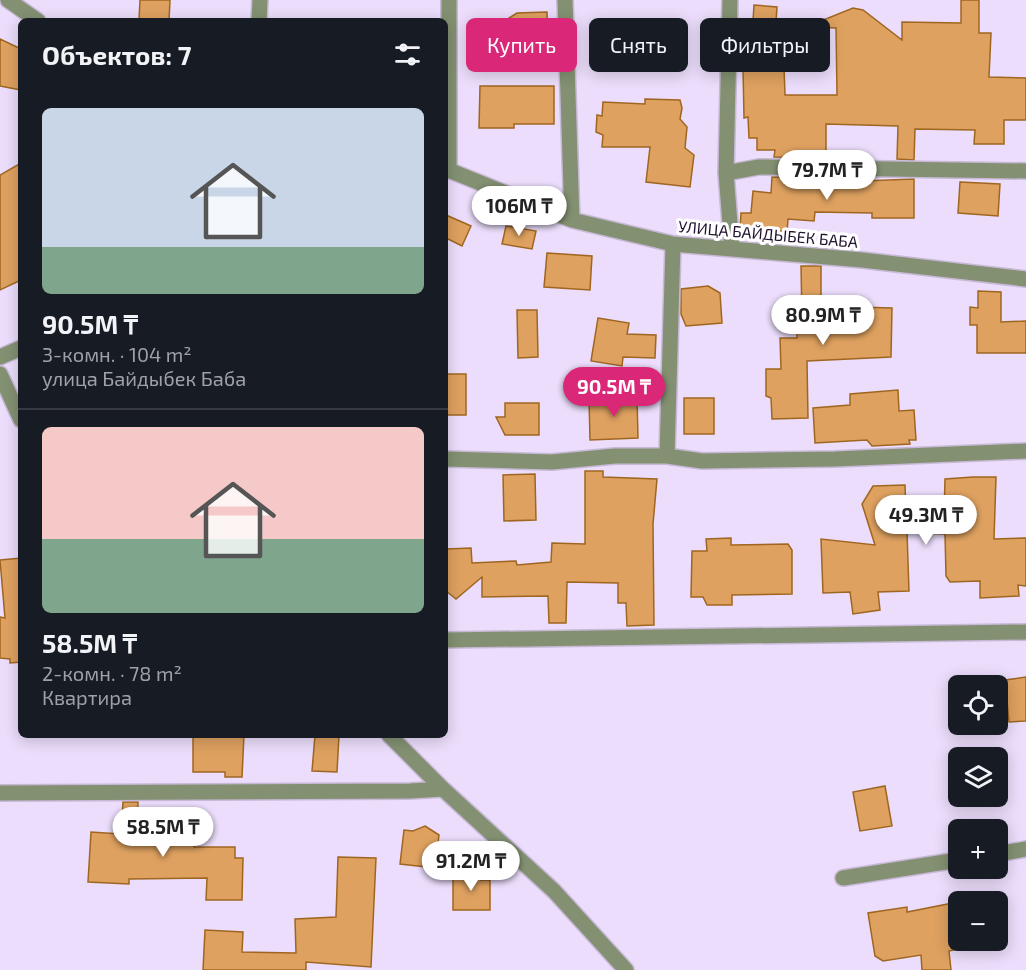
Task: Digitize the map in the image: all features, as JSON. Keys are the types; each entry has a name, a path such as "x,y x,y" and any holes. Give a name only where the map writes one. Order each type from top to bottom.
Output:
{"street":[{"path":"8,0 33,18"},
{"path":"31,0 34,18"},
{"path":"259,18 260,0"},
{"path":"448,85 449,0"},
{"path":"565,0 572,220"},
{"path":"730,0 726,173 732,249"},
{"path":"726,173 759,167 1026,171"},
{"name":"УЛИЦА БАЙДЫБЕК БАБА","path":"448,170 572,220 673,244 1026,279"},
{"path":"667,456 673,244"},
{"path":"0,357 18,349"},
{"path":"0,374 18,413"},
{"path":"448,459 552,462 615,456 667,456 702,461 835,459 1026,451"},
{"path":"448,640 1026,632"},
{"path":"392,738 442,789 554,891 626,970"},
{"path":"0,793 442,789"},
{"path":"1008,852 1026,849"},
{"path":"843,878 948,862"}],"building":[{"path":"140,0 170,0 169,18 139,18"},
{"path":"961,0 979,0 979,33 991,33 989,77 1026,78 1026,120 1004,120 1004,144 974,144 975,130 915,129 914,160 897,159 898,126 826,124 826,158 774,157 775,150 757,150 757,138 749,138 748,117 744,118 743,72 784,72 785,95 837,95 836,28 830,28 828,18 853,8 863,10 902,40 902,22 961,23"},
{"path":"754,5 777,7 776,18 753,18"},
{"path":"547,12 547,18 509,18 517,13"},
{"path":"0,39 18,48 18,89 0,86"},
{"path":"480,86 554,86 554,124 514,124 514,128 479,128"},
{"path":"645,99 680,100 682,108 680,119 687,127 685,148 694,155 690,187 646,182 650,147 602,147 603,135 596,132 597,115 602,116 603,102 645,104"},
{"path":"18,165 18,281 0,290 0,175"},
{"path":"772,177 863,178 863,181 914,179 914,218 872,218 872,213 815,212 814,221 788,219 787,232 759,228 758,231 740,230 741,213 751,213 753,191 771,193"},
{"path":"960,182 1000,184 998,216 958,213"},
{"path":"448,216 471,226 462,246 448,239"},
{"path":"506,226 536,231 532,249 502,244"},
{"path":"547,253 592,256 590,290 544,287"},
{"path":"801,266 821,266 821,316 856,316 856,307 892,308 891,357 807,361 808,418 772,419 771,398 766,396 766,369 781,369 780,338 797,338 797,319 802,319"},
{"path":"708,286 720,293 722,323 686,326 681,314 681,289"},
{"path":"978,291 1001,292 1001,322 1026,321 1026,353 977,353 977,325 970,325 970,307 978,308"},
{"path":"517,310 537,310 538,357 518,358"},
{"path":"598,318 629,323 627,334 656,335 655,358 623,357 622,366 591,361"},
{"path":"448,374 466,374 466,415 448,415"},
{"path":"898,390 899,411 914,410 916,440 909,440 910,444 872,446 867,440 815,443 813,408 850,405 850,394"},
{"path":"637,397 638,438 590,440 589,399"},
{"path":"684,398 714,398 714,434 684,434"},
{"path":"505,403 539,403 539,435 505,435 496,417 505,417"},
{"path":"585,471 603,471 603,477 657,479 653,524 654,625 627,626 626,603 618,603 618,583 567,582 566,623 549,623 548,596 482,597 482,577 456,599 448,593 448,549 471,548 472,563 516,561 517,565 551,562 552,543 585,544"},
{"path":"535,474 536,520 504,521 503,475"},
{"path":"996,477 994,539 1026,538 1026,586 1018,585 1019,596 980,598 980,581 950,582 946,576 945,534 907,532 909,591 878,592 880,610 853,614 850,592 823,593 821,539 875,545 862,504 873,486 905,485 906,514 944,516 945,479"},
{"path":"731,538 731,545 788,544 792,550 792,594 732,595 732,605 707,605 703,597 691,597 692,551 707,551 706,539"},
{"path":"18,558 18,662 10,663 10,659 0,658 0,617 5,618 0,560"},
{"path":"1026,677 1026,721 1009,722 1008,680"},
{"path":"193,738 244,738 242,777 225,777 225,772 193,772"},
{"path":"315,738 339,738 337,772 312,771"},
{"path":"885,786 892,826 860,831 853,792"},
{"path":"123,802 138,802 137,830 188,829 194,831 194,847 235,847 235,858 243,858 242,900 206,900 207,878 129,879 129,884 88,882 91,832 121,834"},
{"path":"425,826 439,835 435,868 400,864 404,830 413,831"},
{"path":"338,857 376,858 371,967 306,962 306,970 203,970 205,930 243,932 242,952 296,953 295,919 336,917"},
{"path":"481,872 481,880 490,880 490,910 453,910 453,873"},
{"path":"948,904 948,951 951,970 922,970 921,955 883,961 875,956 868,913 907,907 907,912"}]}
